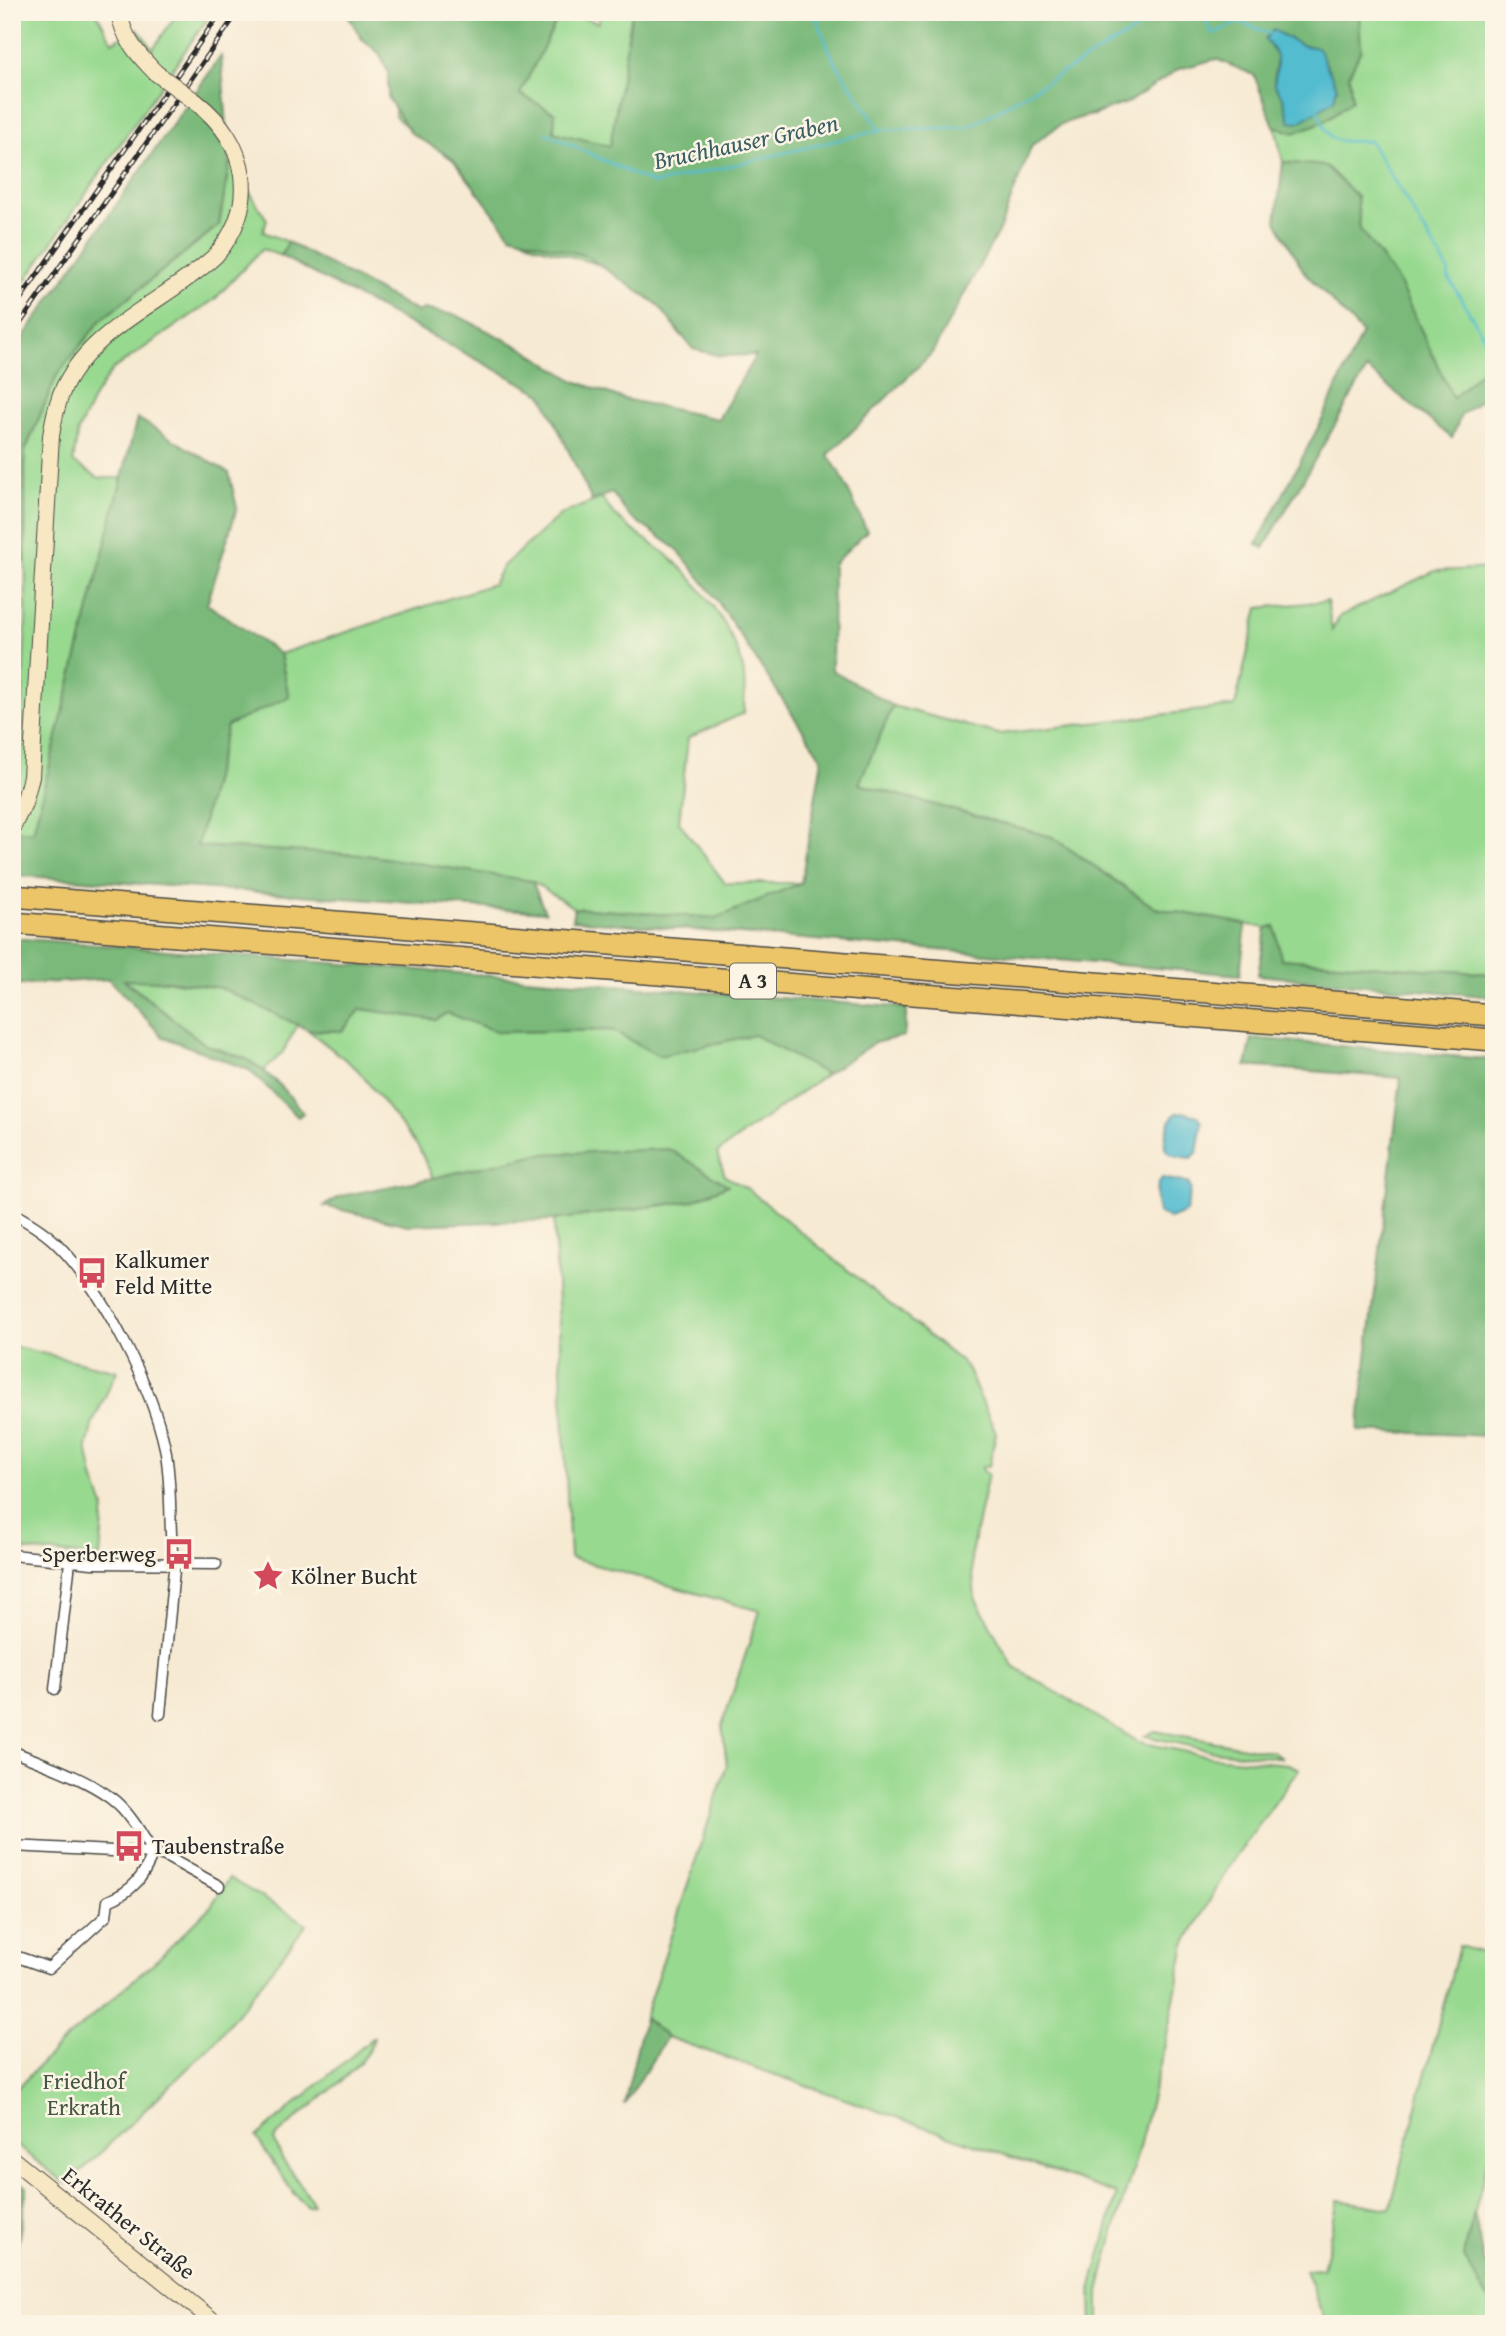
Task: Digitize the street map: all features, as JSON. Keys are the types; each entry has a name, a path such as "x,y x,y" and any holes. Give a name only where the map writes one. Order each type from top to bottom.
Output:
{"highway":[{"name":"A 3","path":"12,896 1494,1015"},
{"name":"A 3","path":"12,923 1494,1040"}],"main road":[{"path":"12,828 31,777 51,436 62,393 83,358 103,339 215,256 226,244 240,213 243,187 241,165 237,152 220,122 156,73 124,33 119,12"},
{"name":"Erkrather Straße","path":"12,2159 217,2324"}],"street":[{"path":"12,1213 38,1228 60,1247 95,1293 119,1332 153,1411 164,1447 172,1507 174,1570 160,1714"},
{"path":"12,1555 70,1562 216,1564"},
{"path":"55,1689 70,1562"},
{"path":"12,1751 112,1798 138,1826 153,1853"},
{"path":"12,1846 153,1853 165,1856 219,1886"},
{"path":"12,1955 49,1968 106,1916 108,1901 127,1894 146,1870 153,1853"}],"green space":[{"path":"12,12 96,12 112,42 138,29 153,49 178,12 212,12 12,300"},
{"path":"346,12 561,12 520,94 555,113 554,132 610,146 632,12 1359,12 1361,50 1349,75 1352,100 1325,121 1294,133 1274,126 1254,75 1216,59 1179,69 1127,103 1061,124 1032,145 1000,228 932,353 828,455 841,475 867,531 833,564 832,670 893,706 859,784 1052,837 1155,908 1246,924 1240,975 572,920 574,908 716,918 801,883 822,759 712,593 677,549 629,516 612,493 592,501 542,394 281,256 288,242 418,312 423,309 456,315 524,349 575,381 624,399 718,419 756,355 721,356 693,349 657,304 586,256 510,235 453,159 411,133 388,98 388,72 379,53 362,39","holes":["1287,37 1301,45 1318,48 1290,121 1283,97 1274,84 1277,53"]},
{"path":"485,12 567,12 599,23 599,12 632,12 628,35 651,12 1494,12 1494,378 1447,420 1283,162 1257,69 1211,55 1179,63 1125,101 1095,115 1049,120 745,345 715,354 699,349 679,334 657,300 607,267 534,245 508,230 453,160 395,116 395,67"},
{"path":"221,56 230,161 219,225 101,320 57,375 25,451 25,560 12,572 12,353"},
{"path":"230,161 267,220 263,232 288,242 281,256 262,249 215,299 112,370 94,397 78,431 73,462 99,478 122,478 33,832 12,830 12,797 21,720 26,619 25,451 57,375 101,320 219,225"},
{"path":"1283,162 1326,166 1357,197 1360,229 1398,281 1453,398 1484,368 1494,372 1494,389 1461,415 1452,438 1367,369 1264,548 1257,544 1322,420 1362,333 1304,272 1276,221"},
{"path":"137,418 229,473 237,508 207,604 280,654 289,697 227,726 197,846 366,855 532,881 545,912 12,875 12,830 33,832"},
{"path":"602,498 622,521 688,574 722,620 743,669 744,713 688,738 679,822 725,883 801,883 716,918 574,908 532,881 197,846 227,725 289,697 280,654 493,584 503,566 561,514"},
{"path":"1494,568 1494,974 1280,959 1274,926 1266,928 1155,908 1052,837 858,784 893,706 999,734 1235,706 1258,608 1327,601 1332,630 1340,616 1435,571"},
{"path":"1275,926 1281,959 1494,974 1494,997 1258,975 1266,928"},
{"path":"12,938 907,1008 904,1036 874,1043 826,1074 754,1035 659,1056 612,1030 498,1032 447,1013 436,1020 361,1009 342,1031 308,1030 221,988 169,981 124,980 206,1045 246,1059 264,1071 283,1088 303,1113 298,1117 249,1070 163,1037 109,979 12,985"},
{"path":"123,979 169,981 221,988 298,1024 283,1052 264,1071 246,1059 206,1045"},
{"path":"361,1009 436,1020 447,1013 498,1032 612,1030 659,1056 754,1034 826,1074 717,1153 725,1176 748,1189 966,1366 996,1433 989,1466 982,1467 988,1474 971,1554 975,1598 1013,1666 1139,1742 1211,1757 1288,1764 1299,1769 1228,1868 1185,1944 1166,2040 1099,2291 1099,2324 1092,2324 1091,2290 1117,2194 667,2037 644,2018 727,1765 722,1725 760,1611 570,1558 554,1220 692,1201 538,1154 433,1178 419,1148 357,1069 308,1030 342,1031"},
{"path":"1252,1038 1494,1060 1494,1436 1358,1431 1401,1078 1246,1066"},
{"path":"669,1149 728,1185 692,1201 554,1220 408,1225 324,1206 341,1196 538,1154"},
{"path":"12,1346 117,1371 93,1422 87,1447 93,1477 104,1507 100,1557 12,1548"},
{"path":"1155,1731 1272,1752 1282,1758 1212,1751 1145,1736"},
{"name":"Friedhof Erkrath","path":"229,1878 307,1924 214,2043 68,2184 12,2142 12,2094 57,2047 159,1958 211,1906"},
{"path":"1459,1946 1494,1956 1494,2134 1464,2256 1494,2311 1494,2324 1326,2324 1305,2270 1323,2269 1338,2200 1390,2209"},
{"path":"644,2018 667,2037 624,2105"},
{"path":"374,2037 369,2049 346,2076 274,2139 282,2159 312,2201 313,2205 308,2207 294,2194 256,2137"},
{"path":"12,2178 27,2187 12,2280"},
{"path":"1474,2212 1483,2260 1494,2279 1494,2311 1464,2256"}],"water":[{"path":"1273,30 1301,45 1318,48 1337,87 1334,100 1300,122 1290,121 1283,97 1274,84 1277,60 1265,39"},
{"path":"1176,1113 1198,1116 1202,1122 1197,1153 1191,1158 1170,1154 1165,1144 1171,1121"},
{"path":"1162,1178 1188,1183 1191,1189 1186,1212 1170,1219 1158,1213 1157,1208 1156,1190"}],"waterway":[{"name":"Bruchhauser Graben","path":"814,12 833,59 880,130"},
{"name":"Bruchhauser Graben","path":"546,133 654,184 880,130 969,127 1163,14 1202,13 1212,34 1240,22 1270,34"},
{"name":"Bruchhauser Graben","path":"1317,110 1326,130 1335,139 1370,141 1449,271 1448,277 1484,337 1494,347"}],"railway":[{"path":"12,311 221,12"},
{"path":"12,335 238,12"}],"place":[{"name":"Kalkumer Feld Mitte","path":"92,1273"},
{"name":"Sperberweg","path":"179,1554"},
{"name":"Kölner Bucht","path":"268,1576"},
{"name":"Taubenstraße","path":"129,1846"}]}
